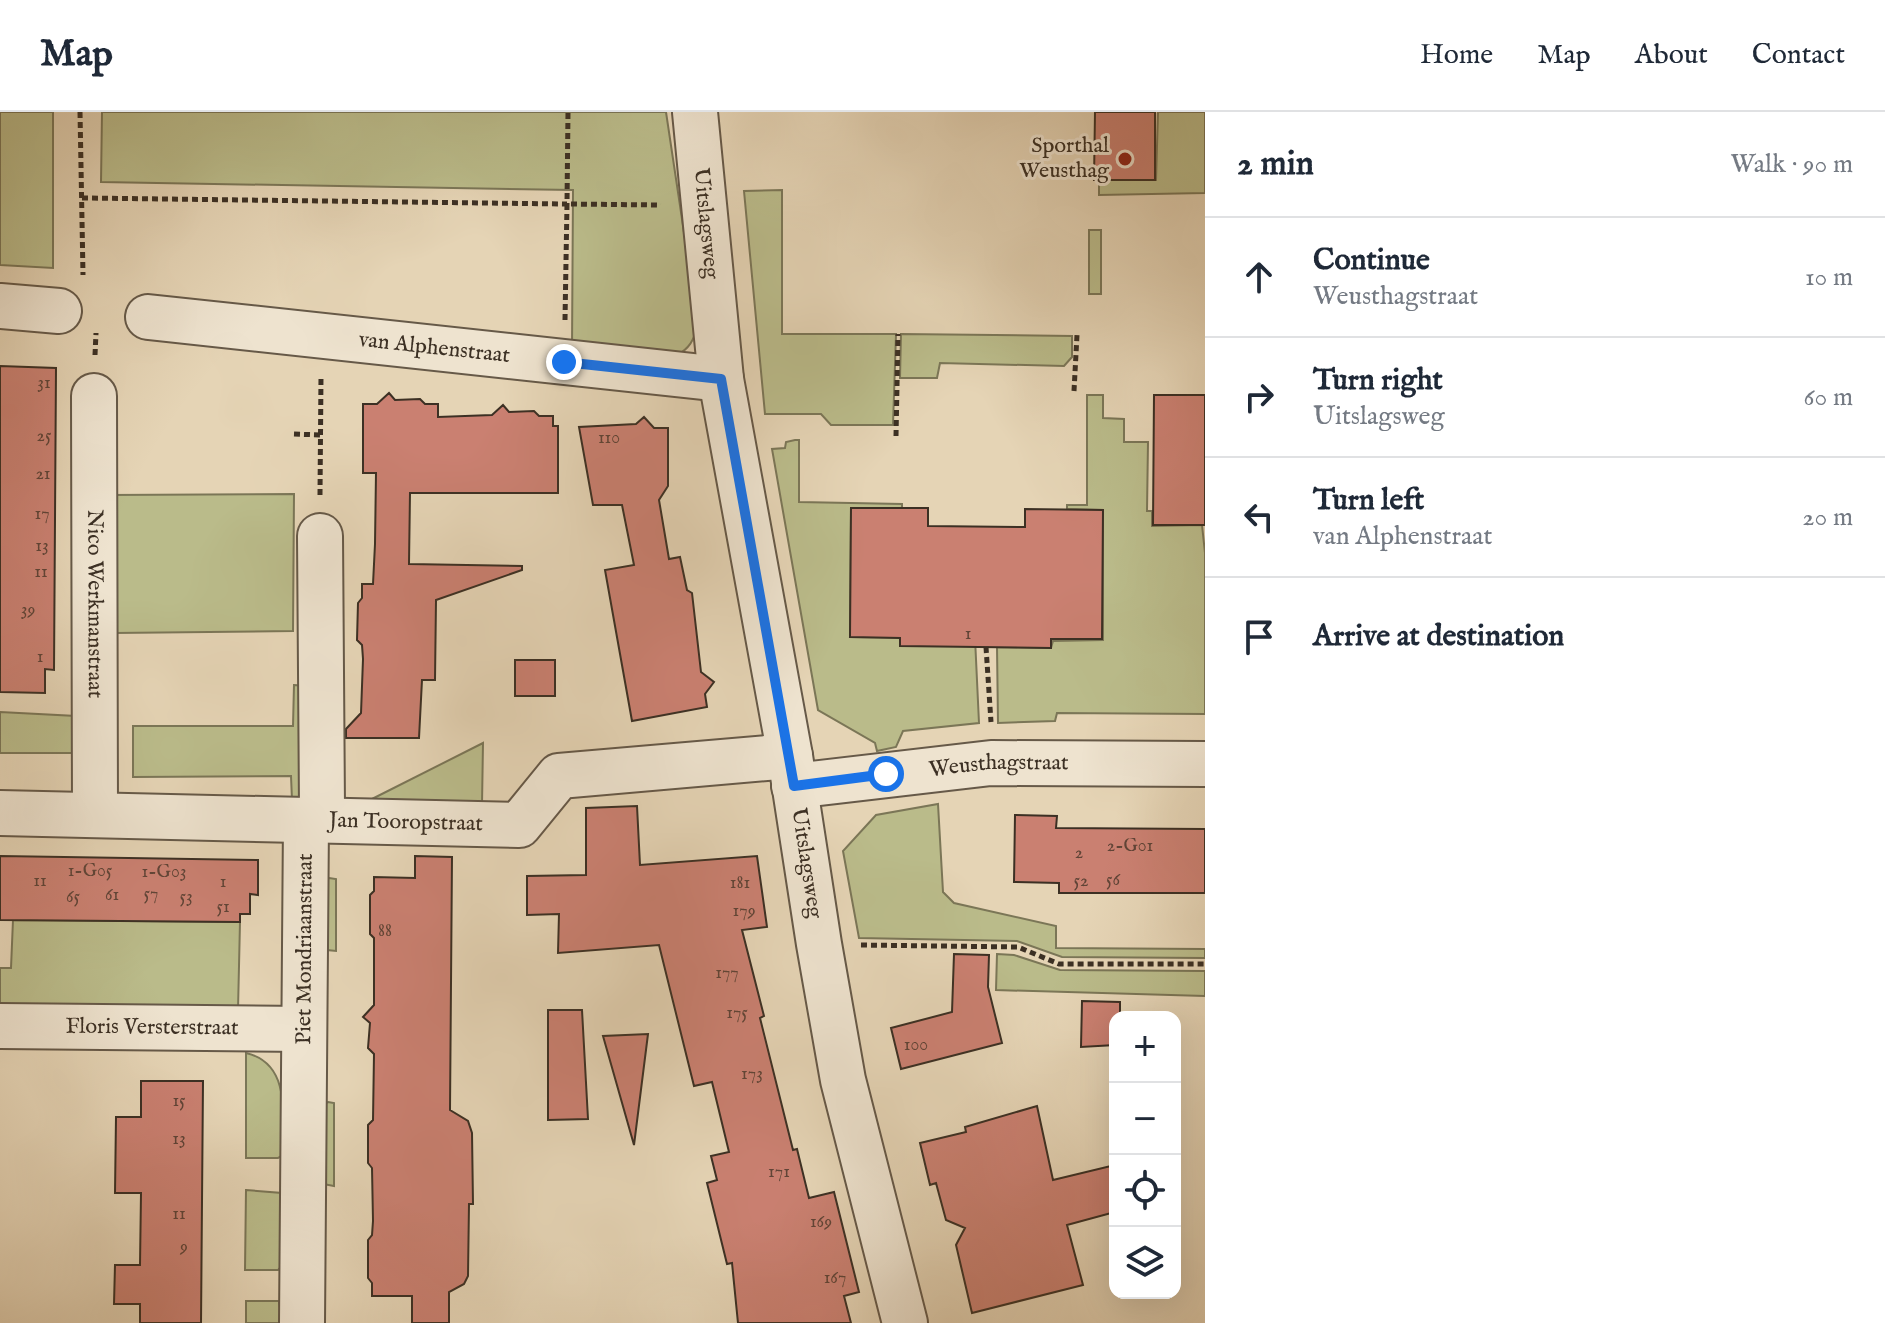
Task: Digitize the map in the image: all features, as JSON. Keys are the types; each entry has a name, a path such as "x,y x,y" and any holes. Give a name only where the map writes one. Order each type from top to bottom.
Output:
{"street":[{"name":"Uitslagsweg","path":"695,112 721,379 792,771 843,1080 905,1323"},
{"path":"0,306 59,311"},
{"name":"van Alphenstraat","path":"148,317 721,379"},
{"name":"Nico Werkmanstraat","path":"94,396 95,812"},
{"name":"Piet Mondriaanstraat","path":"302,1323 306,821 322,808 320,536"},
{"name":"Weusthagstraat","path":"792,771 991,763 1205,764"},
{"name":"Jan Tooropstraat","path":"0,813 95,812 306,821 519,825 559,776 792,771"},
{"name":"Floris Versterstraat","path":"0,1026 304,1029"}],"path":[{"path":"80,112 83,276"},
{"path":"564,362 568,112"},
{"path":"82,198 706,206"},
{"path":"896,436 898,334"},
{"path":"1074,391 1077,335"},
{"path":"320,536 322,337"},
{"path":"294,434 320,435"},
{"path":"986,647 991,763"},
{"path":"819,944 1018,947 1059,964 1205,964"}],"green space":[{"path":"0,112 53,112 53,268 0,265"},
{"path":"102,112 666,112 698,326 693,340 676,356 572,348 573,190 101,182"},
{"path":"1158,112 1205,112 1205,193 1099,195 1099,180 1156,180"},
{"path":"782,190 782,334 896,334 893,425 831,425 821,414 765,414 744,191"},
{"path":"1089,230 1101,230 1101,294 1089,294"},
{"path":"901,334 1072,336 1072,357 1064,366 940,363 937,378 900,378"},
{"path":"1087,395 1103,395 1103,418 1124,419 1124,442 1148,442 1147,511 1152,511 1152,526 1202,525 1205,553 1205,714 1057,713 1055,721 998,723 997,647 1051,648 1053,641 1103,640 1103,510 1067,509 1067,505 1087,505"},
{"path":"799,440 799,502 902,504 902,508 851,508 850,637 975,638 979,723 903,731 896,747 877,751 875,743 818,710 772,449 785,448 786,442"},
{"path":"294,494 293,631 115,633 108,495"},
{"path":"294,685 307,686 307,800 292,800 291,776 133,777 133,726 293,726"},
{"path":"0,712 76,716 77,753 0,753"},
{"path":"483,743 482,805 366,802"},
{"path":"938,804 943,892 954,903 1056,926 1056,948 1205,949 1205,958 1062,957 1017,941 859,938 843,851 876,815"},
{"path":"336,879 336,951 327,950 325,881"},
{"path":"13,920 240,922 238,1010 0,1009 0,968 11,968"},
{"path":"997,954 1014,955 1060,970 1205,971 1205,996 996,990"},
{"path":"246,1053 261,1059 278,1081 283,1110 282,1156 278,1158 246,1158"},
{"path":"328,1102 334,1103 334,1186 323,1184 322,1106"},
{"path":"246,1190 282,1193 283,1265 278,1270 245,1270"},
{"path":"246,1301 279,1301 282,1323 246,1323"}],"building":[{"path":"1095,112 1155,112 1155,180 1094,180"},
{"path":"0,366 56,368 54,670 45,669 45,693 0,692"},
{"path":"389,393 395,400 420,399 425,404 438,404 438,417 492,415 503,405 509,412 534,411 539,416 553,416 553,426 558,426 558,493 410,493 409,564 522,566 522,570 436,600 435,680 422,680 419,738 346,738 346,729 361,713 363,659 362,645 357,640 358,603 362,598 362,584 373,584 376,473 363,473 363,404 377,404"},
{"path":"1154,395 1205,395 1205,525 1153,525"},
{"path":"644,417 654,428 668,428 668,486 659,500 669,559 680,557 687,590 692,593 701,672 714,682 705,694 707,707 632,721 605,570 634,565 622,505 593,505 579,427 636,424"},
{"path":"851,508 928,508 928,526 1025,527 1025,509 1103,510 1102,639 1051,639 1051,648 900,646 900,638 850,637"},
{"path":"515,660 555,660 555,696 515,696"},
{"path":"637,806 640,865 757,856 767,927 742,930 793,1150 797,1149 809,1198 834,1192 859,1292 844,1296 851,1323 738,1323 732,1263 727,1264 707,1183 717,1180 711,1156 729,1152 712,1082 694,1086 659,945 558,953 559,914 527,915 527,876 586,875 586,808"},
{"path":"1015,815 1057,816 1056,828 1205,829 1205,893 1059,893 1059,883 1014,882"},
{"path":"0,856 258,860 258,895 250,894 250,914 240,914 240,922 0,920"},
{"path":"415,856 452,857 450,1110 468,1121 472,1133 473,1204 469,1204 468,1276 464,1284 449,1292 449,1323 412,1323 412,1296 372,1296 372,1283 368,1278 368,1240 372,1235 373,1221 368,1125 373,1120 374,1054 368,1048 370,1023 363,1017 374,1005 374,938 370,934 370,895 374,891 374,877 415,878"},
{"path":"954,954 989,955 988,987 1002,1043 901,1069 891,1028 952,1012"},
{"path":"1082,1001 1120,1002 1120,1011 1109,1011 1109,1045 1081,1047"},
{"path":"548,1010 582,1010 588,1119 548,1120"},
{"path":"648,1034 634,1145 603,1036"},
{"path":"141,1081 203,1081 201,1323 140,1323 140,1304 114,1304 115,1265 140,1265 141,1193 115,1193 116,1117 141,1117"},
{"path":"1037,1106 1053,1180 1109,1166 1109,1214 1067,1225 1083,1285 972,1313 956,1245 965,1228 946,1220 936,1183 930,1185 920,1143 966,1132 965,1127"}],"place":[{"name":"Sporthal Weusthag","path":"1125,159"}],"route":[{"path":"564,362 721,379 794,786 886,774"}]}
